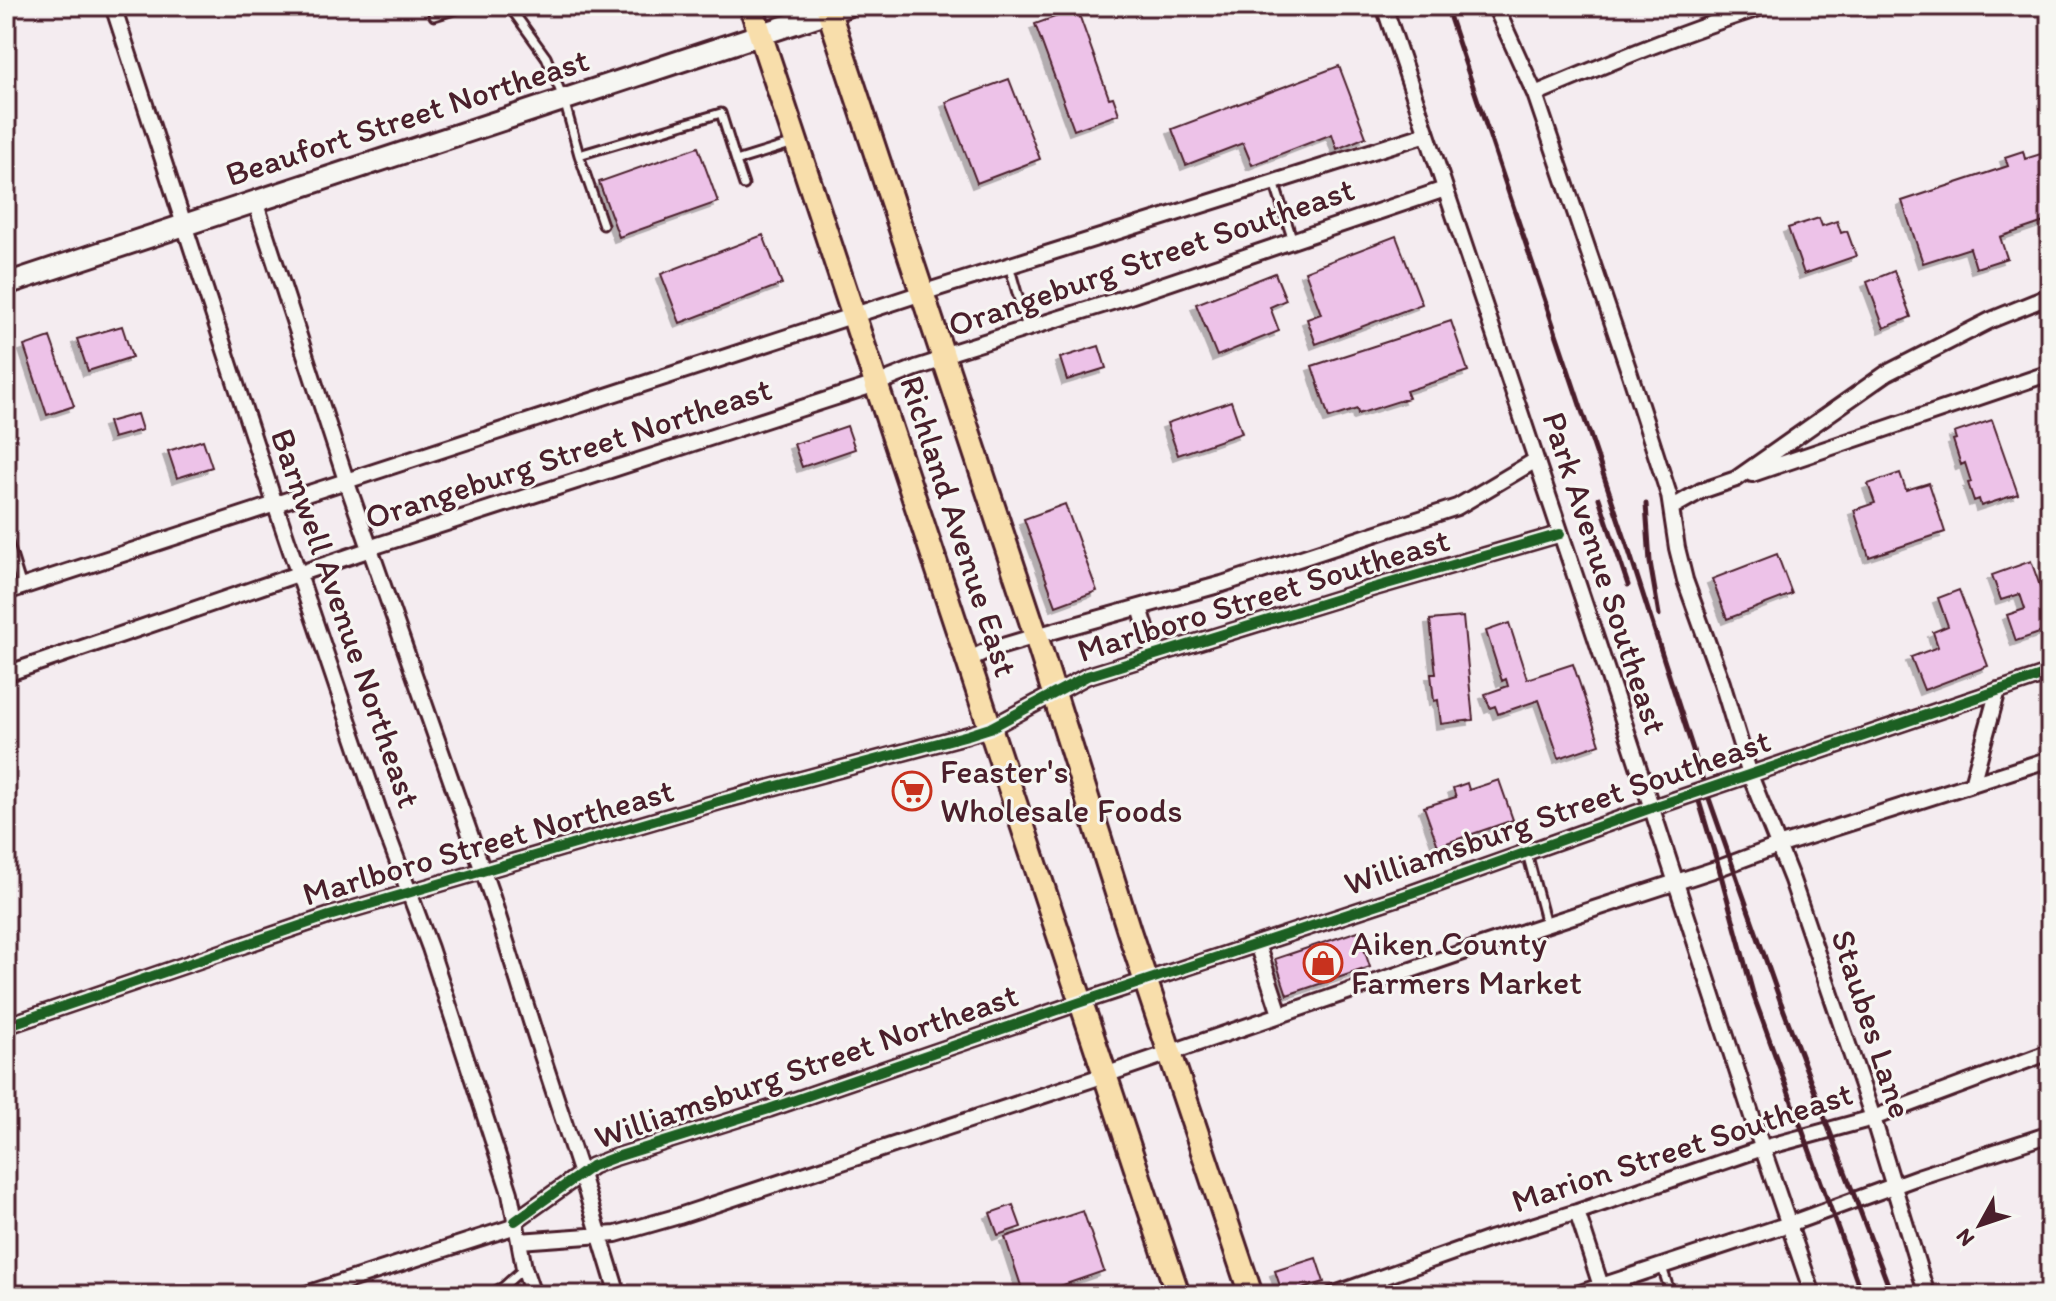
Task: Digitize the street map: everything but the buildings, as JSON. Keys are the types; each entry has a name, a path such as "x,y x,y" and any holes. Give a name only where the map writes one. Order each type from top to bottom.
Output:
{"main road":[{"name":"Richland Avenue East","path":"751,6 1178,1295"},
{"name":"Richland Avenue East","path":"834,8 922,293 1036,636 1145,980 1251,1295"}],"street":[{"name":"Barnwell Avenue Northeast","path":"113,6 275,504 382,820 430,948 501,1164 533,1295"},
{"name":"Park Avenue Southeast","path":"1384,6 1813,1295"},
{"path":"1495,6 1535,94 1630,374 1669,495 1685,580 1722,683 1750,775"},
{"path":"1535,94 1611,62 1765,6"},
{"name":"Beaufort Street Northeast","path":"6,284 761,35 834,8"},
{"name":"Orangeburg Street Southeast","path":"854,317 1427,134"},
{"name":"Orangeburg Street Southeast","path":"876,384 944,359 949,353 1115,301 1445,189"},
{"name":"Barnwell Avenue Northeast","path":"255,201 369,548 482,870 618,1295"},
{"path":"1736,479 1887,373 1991,320 2050,296"},
{"name":"Orangeburg Street Northeast","path":"6,592 854,317"},
{"path":"1671,508 1701,491 2050,373"},
{"name":"Orangeburg Street Northeast","path":"6,674 369,548 876,384"},
{"name":"Marlboro Street Southeast","path":"968,660 986,651 1036,636 1222,584 1457,507 1536,460"},
{"name":"Marlboro Street Southeast","path":"990,728 1087,676 1560,534"},
{"path":"1140,607 1154,656"},
{"name":"Williamsburg Street Southeast","path":"1081,1002 1412,893 1651,808 2050,673"},
{"path":"1972,784 1998,690"},
{"name":"Marlboro Street Northeast","path":"6,1026 329,916 755,792 990,728"},
{"path":"522,1241 616,1234 709,1207 1778,846 2050,759"},
{"name":"Staubes Lane","path":"1750,775 1792,880 1873,1118 1927,1295"},
{"path":"1257,944 1280,1014"},
{"name":"Williamsburg Street Northeast","path":"303,1295 516,1223 592,1166 613,1158 769,1109 1081,1002"},
{"name":"Marion Street Southeast","path":"1332,1295 1763,1148 1873,1118 2050,1052"},
{"path":"1574,1295 2050,1134"},
{"path":"1577,1212 1601,1286"}],"lane":[{"path":"431,6 434,16 467,6"},
{"path":"509,6 546,57 564,100 603,225"},
{"path":"579,155 721,113 744,185"},
{"path":"736,161 796,142"},
{"path":"1274,181 1293,241"},
{"path":"1009,265 1027,328"},
{"path":"6,536 22,587"},
{"path":"1526,852 1546,924"},
{"path":"1662,1266 1671,1295"},
{"path":"488,1295 503,1287 524,1268"}],"railway":[{"path":"1446,6 1706,790 1781,1003 1892,1295"},
{"path":"1599,498 1628,585"},
{"path":"1646,504 1650,562 1659,615"},
{"path":"1698,798 1754,997 1862,1295"}],"cycle path":[{"path":"6,1026 329,916 725,800 968,735 990,728 1087,676 1560,534"},
{"path":"515,1221 592,1166 613,1158 769,1109 1412,893 1651,808 2050,673"}],"place":[{"name":"Feaster's Wholesale Foods","path":"912,791"},
{"name":"Aiken County Farmers Market","path":"1323,963"}]}
